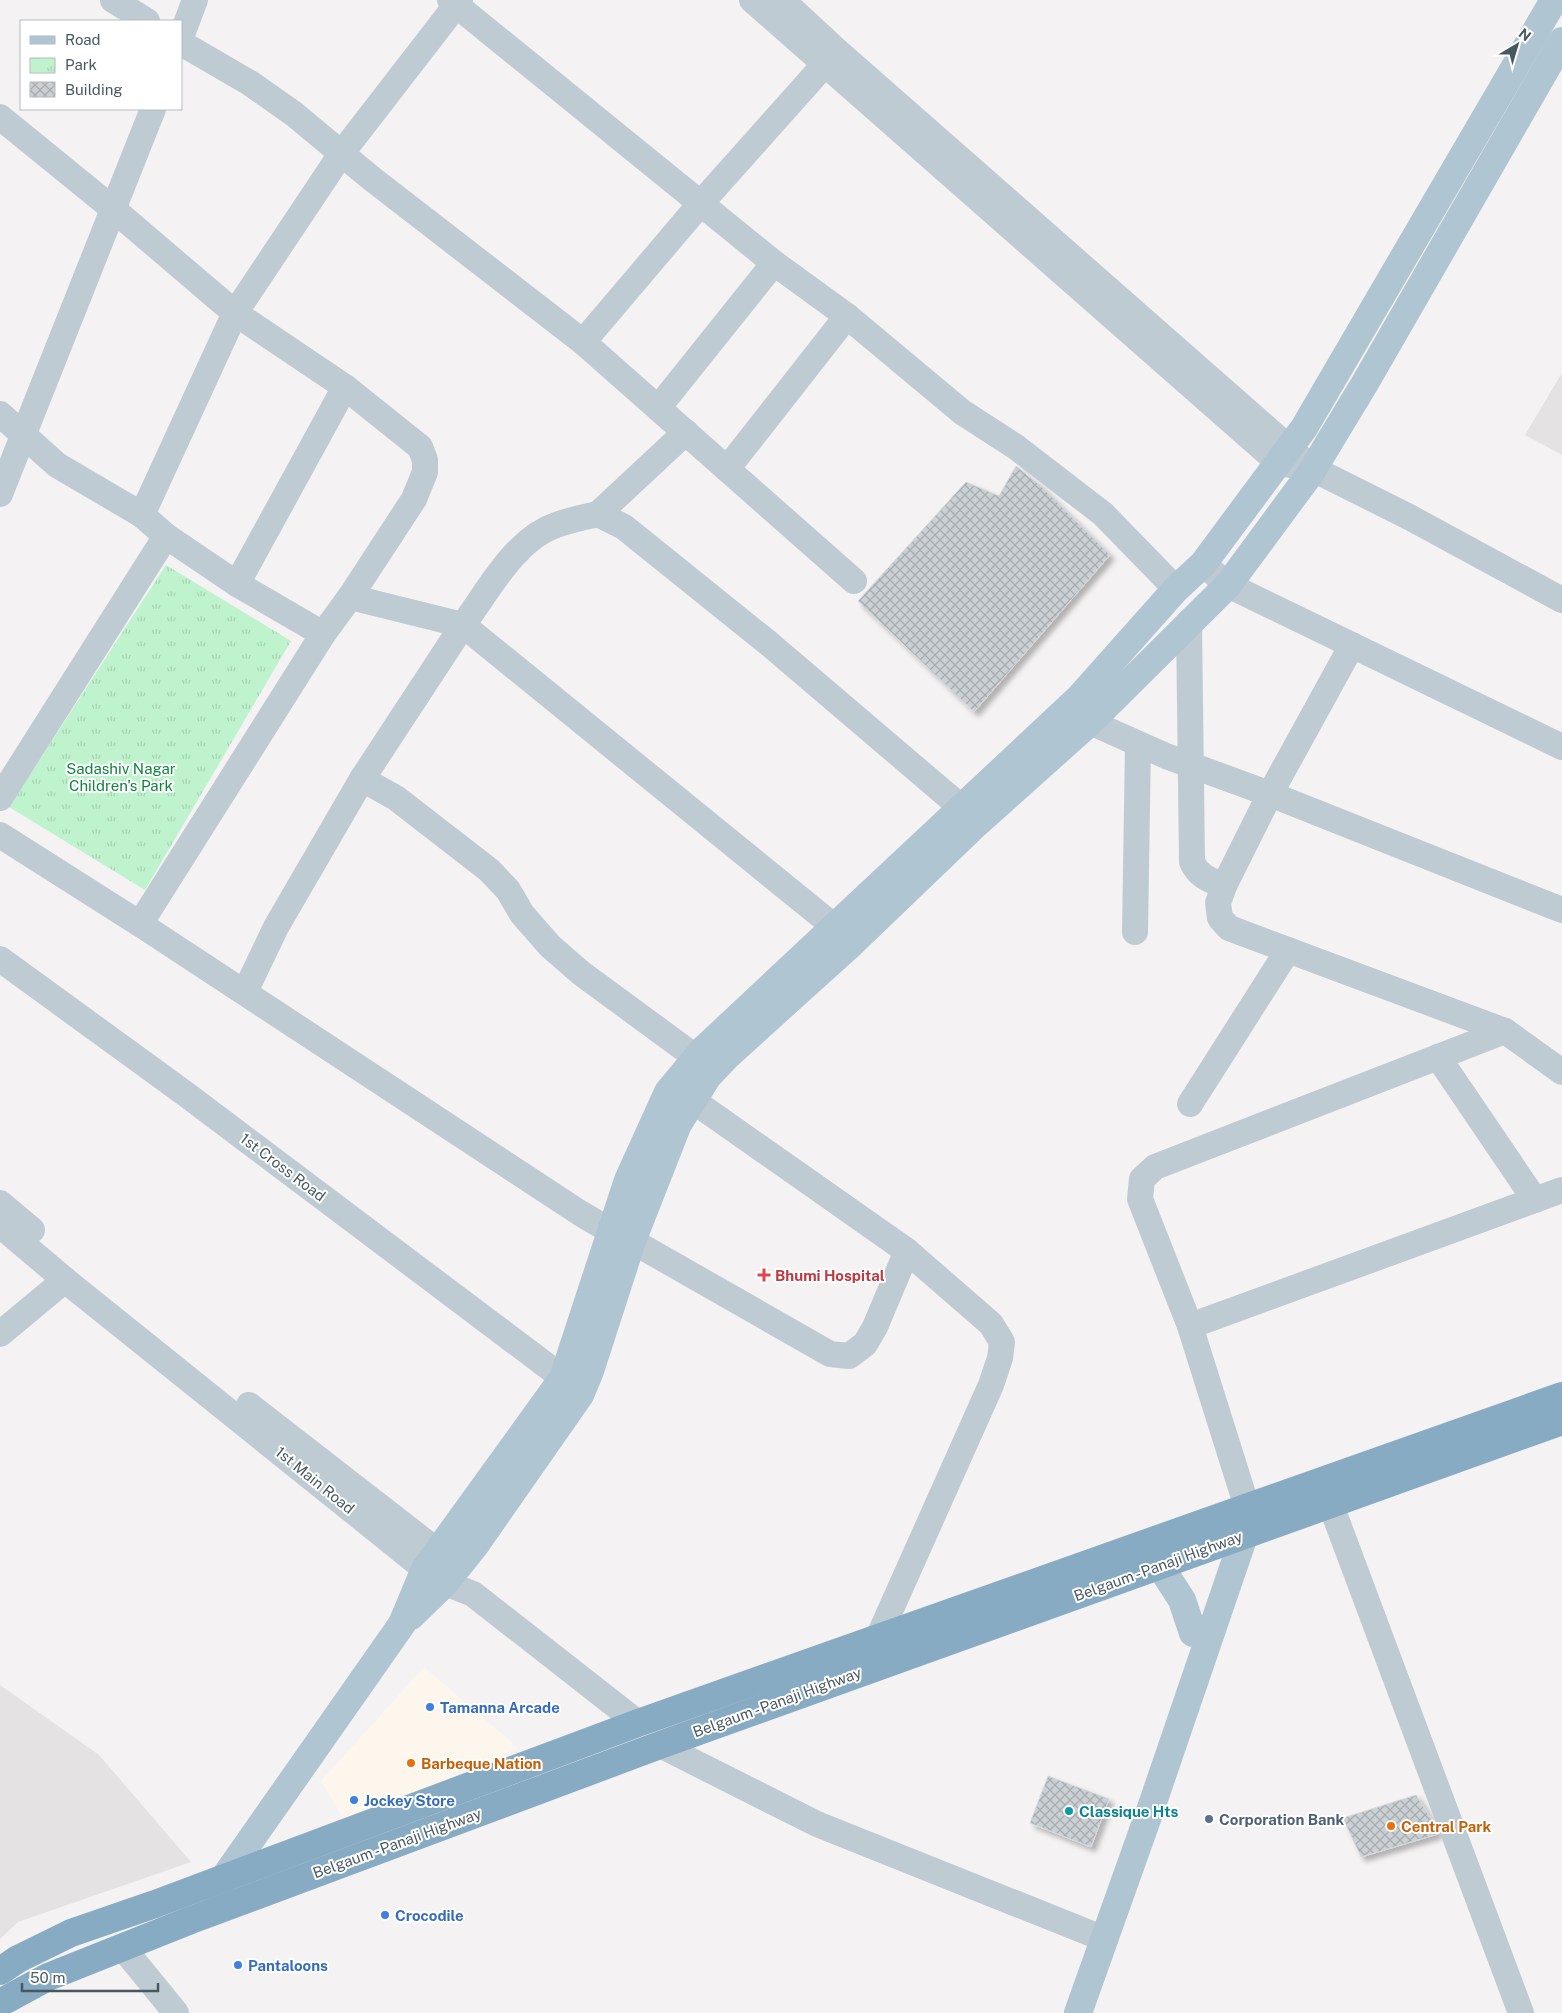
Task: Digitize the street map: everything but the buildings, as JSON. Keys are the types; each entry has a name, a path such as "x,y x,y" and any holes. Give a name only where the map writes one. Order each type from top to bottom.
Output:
{"highway":[{"name":"Belgaum - Panaji Highway","path":"0,2003 48,1976 191,1920 660,1745 1233,1540 1326,1492 1562,1396"},
{"name":"Belgaum - Panaji Highway","path":"0,1971 18,1958 71,1932 155,1904 638,1722 1236,1511 1326,1492 1562,1420"}],"main road":[{"path":"191,1920 225,1878 441,1568 563,1378 622,1236 692,1100 705,1064 836,928 1079,698 1176,589 1203,564 1304,428 1554,0"},
{"path":"441,1568 476,1544 580,1395 590,1371 622,1236 628,1180 662,1104 675,1081 705,1064 853,942 976,824 1090,722 1228,585 1312,469 1365,384 1554,72 1562,41"},
{"path":"1078,2013 1151,1808 1233,1540 1236,1511"},
{"path":"1063,2013 1092,1934 1193,1633 1233,1540"},
{"path":"1160,1566 1182,1600 1193,1633"}],"street":[{"path":"113,0 145,20"},
{"path":"182,34 195,0"},
{"path":"752,0 1284,455 1411,518 1562,600"},
{"path":"782,0 1284,455"},
{"path":"142,515 235,313 341,154 456,2 774,263 847,316 962,412 1016,447 1103,514 1176,589"},
{"path":"182,44 265,93 294,114 341,154 583,342 854,581"},
{"path":"583,342 701,203 825,64"},
{"path":"0,494 153,110"},
{"path":"0,117 113,209 235,313 345,387 420,447 425,460 425,472 414,499 350,597 323,634 140,924"},
{"path":"658,408 774,263"},
{"path":"727,469 847,316"},
{"path":"237,584 345,387"},
{"path":"0,414 57,465 142,515 166,536 237,584 323,634"},
{"path":"246,992 276,927 362,779 463,625 515,553 535,536 555,525 598,514 686,432"},
{"path":"598,514 624,527 760,636 962,808"},
{"path":"0,798 166,536"},
{"path":"1203,564 1228,585 1562,747"},
{"path":"350,597 463,625 836,928"},
{"path":"1190,622 1192,862 1202,877 1224,886"},
{"path":"1352,645 1270,794 1224,886 1218,903 1220,918 1229,928 1505,1031 1562,1072"},
{"path":"1090,722 1192,766 1270,794 1562,910"},
{"path":"1135,932 1138,744"},
{"path":"362,779 396,798 489,870 508,890 522,914 550,946 581,973 705,1064"},
{"path":"0,836 246,992 572,1208 830,1354 849,1356 864,1344 875,1327 907,1251"},
{"path":"1190,1104 1288,950"},
{"name":"1st Cross Road","path":"0,959 187,1095 563,1378"},
{"path":"1236,1511 1190,1326 1140,1199 1142,1179 1155,1167 1505,1031"},
{"path":"1438,1057 1535,1200"},
{"path":"692,1100 907,1251 991,1324 1002,1342 1000,1358 991,1385 878,1638"},
{"path":"1190,1326 1562,1190"},
{"path":"0,1203 441,1568 638,1722"},
{"name":"1st Main Road","path":"0,1225 65,1280 441,1568"},
{"path":"0,1334 65,1280"},
{"path":"1326,1492 1521,2013"},
{"path":"660,1745 816,1824 1092,1934"},
{"path":"123,1948 176,2013"}],"shaded area":[{"path":"1562,373 1562,455 1525,435"},
{"name":"Tamanna Arcade","path":"424,1667 518,1748 346,1823 321,1781"},
{"path":"0,1685 99,1755 191,1862 18,1922 0,1939"}],"green space":[{"name":"Sadashiv Nagar Children's Park","path":"166,565 291,641 145,890 9,807"}],"place":[{"name":"Bhumi Hospital","path":"764,1275"},
{"name":"Tamanna Arcade","path":"430,1707"},
{"name":"Barbeque Nation","path":"411,1763"},
{"name":"Jockey Store","path":"354,1800"},
{"name":"Classique Hts","path":"1069,1811"},
{"name":"Corporation Bank","path":"1209,1819"},
{"name":"Central Park","path":"1391,1826"},
{"name":"Crocodile","path":"385,1915"},
{"name":"Pantaloons","path":"238,1965"}]}
